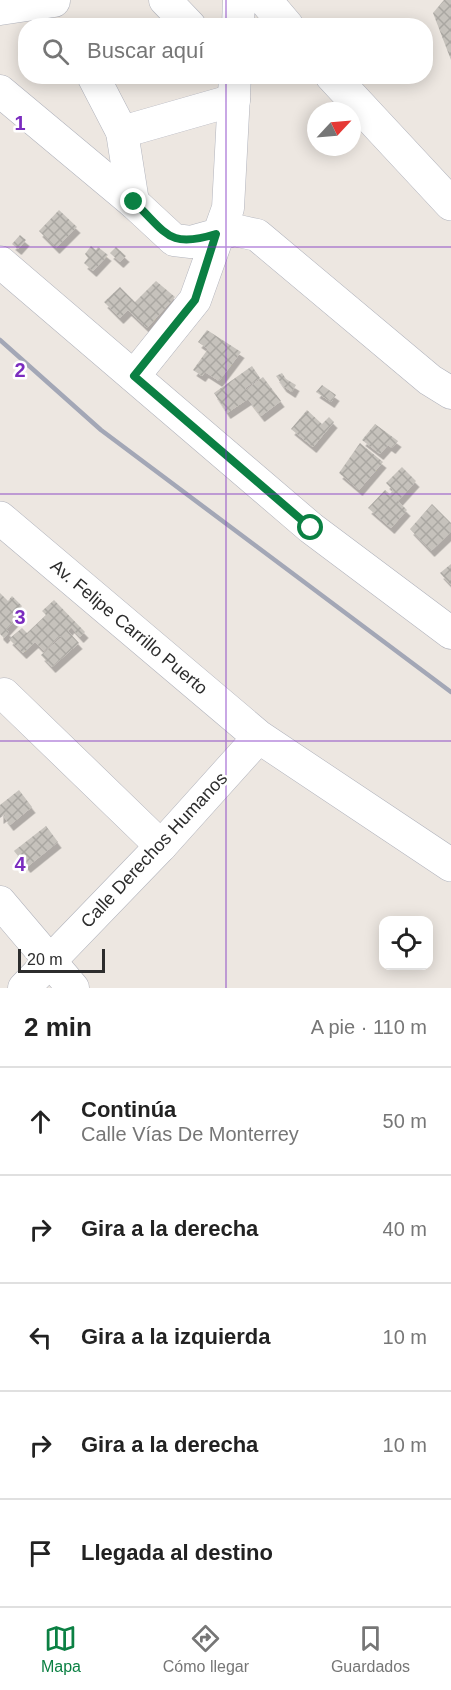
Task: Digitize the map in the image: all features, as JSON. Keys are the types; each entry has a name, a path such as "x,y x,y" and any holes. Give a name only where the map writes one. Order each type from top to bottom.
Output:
{"street":[{"path":"165,0 182,18"},
{"path":"238,18 239,0"},
{"path":"265,0 280,18"},
{"path":"0,9 58,9"},
{"path":"97,84 122,132 134,202"},
{"path":"340,84 451,202"},
{"path":"122,132 234,88 228,208 216,234 195,300 134,376"},
{"path":"0,91 134,202 174,240 191,242 234,230 257,235 430,380 451,393"},
{"path":"0,262 311,528 451,633"},
{"name":"Av. Felipe Carrillo Puerto","path":"0,518 259,737 451,865"},
{"path":"4,694 161,846"},
{"name":"Calle Derechos Humanos","path":"24,988 161,846 259,737"},
{"path":"0,902 73,988"}],"building":[{"path":"444,0 451,0 451,60 433,13"},
{"path":"59,210 77,227 56,248 39,231"},
{"path":"20,235 26,240 18,249 12,244"},
{"path":"91,246 96,250 98,247 108,255 93,271 84,263 88,258 85,254"},
{"path":"116,247 126,256 120,262 110,253"},
{"path":"156,281 175,297 147,328 128,310 120,318 104,302 120,287 135,302"},
{"path":"207,330 241,352 219,381 205,372 202,376 193,370 208,349 198,342"},
{"path":"252,366 260,378 245,388 246,390 263,377 281,401 261,416 248,399 227,413 214,393"},
{"path":"282,373 286,379 296,385 292,392 283,386 276,376"},
{"path":"322,385 336,395 331,402 316,392"},
{"path":"307,410 322,424 329,417 334,422 313,447 291,429"},
{"path":"375,424 398,441 392,448 388,445 380,454 362,440"},
{"path":"360,443 383,462 359,490 339,473"},
{"path":"402,467 416,481 398,501 407,510 391,528 368,508 385,490 390,494 393,490 386,483"},
{"path":"432,504 451,523 451,532 431,551 410,529"},
{"path":"451,564 451,585 440,573"},
{"path":"0,593 8,601 12,596 22,606 18,611 21,614 6,630 9,632 4,638 0,634"},
{"path":"54,600 85,632 80,637 71,627 68,631 79,643 52,667 41,655 62,637 60,636 44,651 35,642 23,653 9,639 22,628 27,633 46,615 42,611"},
{"path":"19,790 32,807 10,825 4,817 7,813 0,818 0,805"},
{"path":"46,826 58,842 27,867 14,851"}],"railway":[{"path":"0,340 101,430 451,692"}],"route":[{"path":"134,202 174,240 191,242 216,234 195,300 134,376 311,528"}]}
